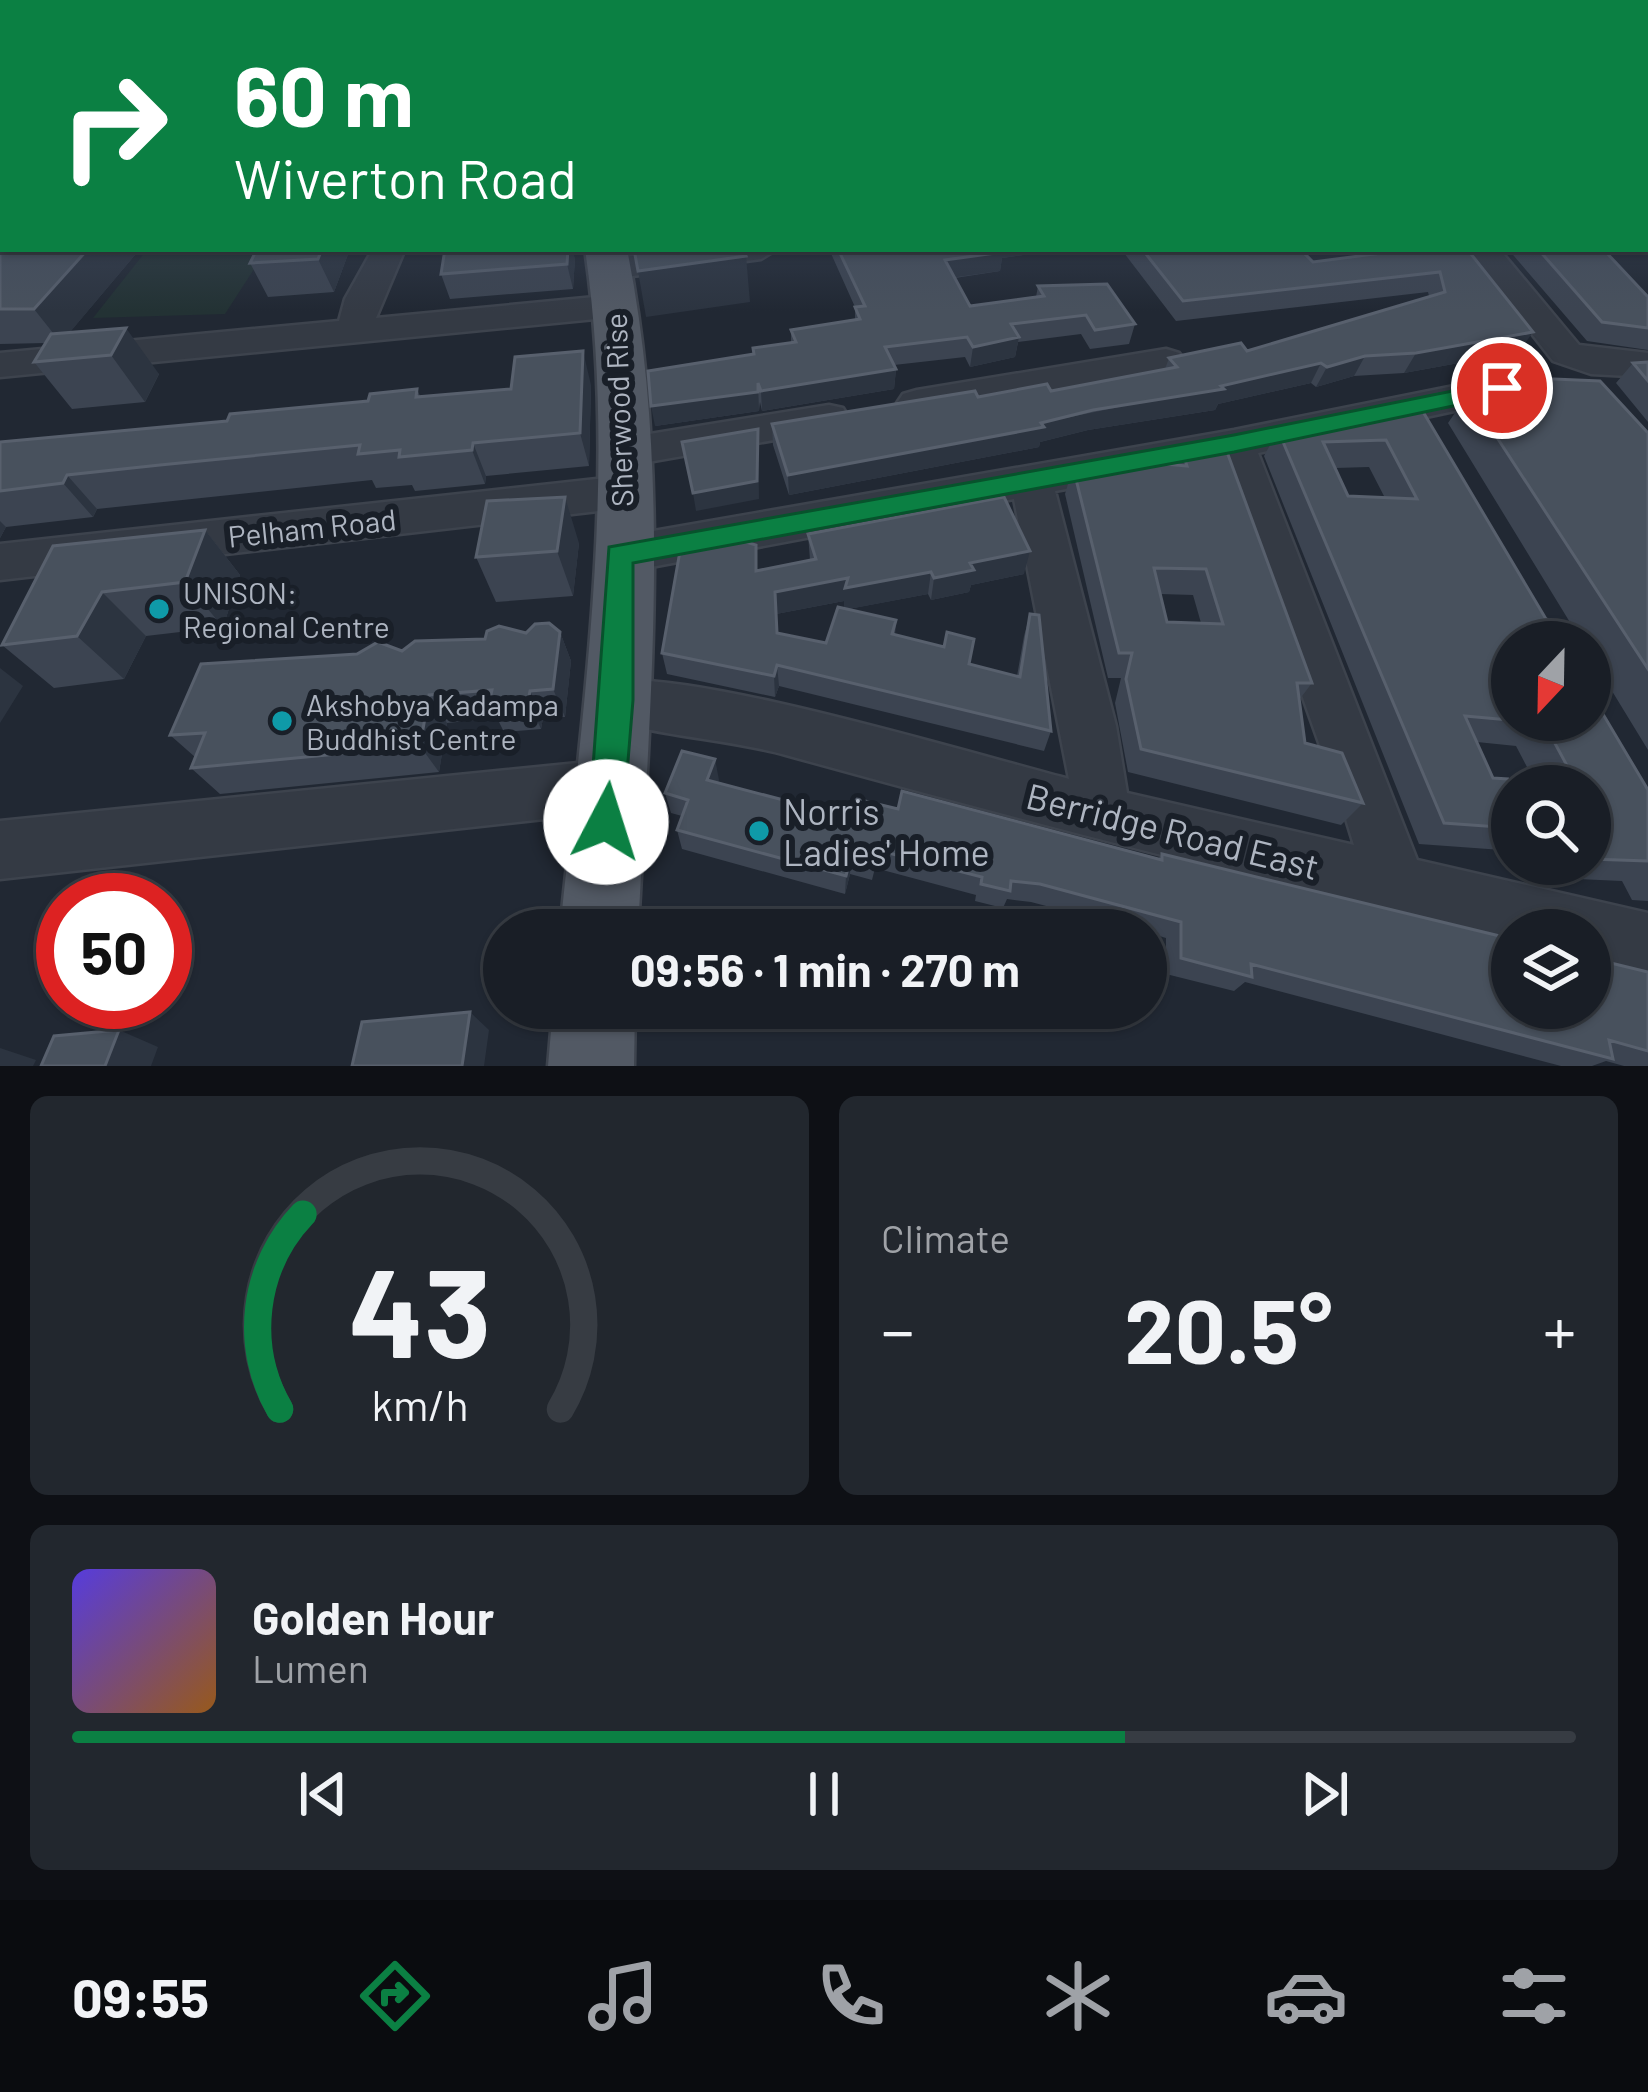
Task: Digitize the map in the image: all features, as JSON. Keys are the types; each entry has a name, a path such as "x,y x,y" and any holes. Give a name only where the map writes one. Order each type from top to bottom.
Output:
{"main road":[{"name":"Sherwood Rise","path":"600,909 617,700 624,472 611,274"},
{"path":"591,1066 593,1029"}],"street":[{"path":"355,330 362,299 387,252"},
{"path":"0,365 355,330 611,274 743,252"},
{"path":"1484,252 1566,353 1609,365 1648,365"},
{"name":"Pelham Road","path":"0,562 624,472 1166,361"},
{"path":"619,555 1234,444 1423,424 1546,380 1563,380 1598,396"},
{"path":"1234,444 1394,883"},
{"path":"1031,480 1084,702 1102,814"},
{"name":"Berridge Road East","path":"617,700 724,716 1102,814 1502,909"},
{"path":"0,850 608,786"},
{"name":"Berridge Road East","path":"1611,935 1648,944"}],"shaded area":[{"path":"145,252 265,252 225,314 93,318"}],"building":[{"path":"0,252 85,252 34,309 0,309"},
{"path":"256,252 321,252 318,259 250,263"},
{"path":"445,252 568,252 567,264 441,274"},
{"path":"635,252 744,252 746,256 638,271"},
{"path":"839,252 1003,252 945,260 970,306 1044,296 1038,286 1107,284 1135,324 1095,330 1086,315 1011,324 1019,337 973,347 967,337 885,347 896,369 761,391 758,383 758,392 651,406 648,371 754,354 753,348 796,342 791,330 860,319 855,307 865,306"},
{"path":"1144,252 1303,252 1313,262 1390,252 1469,252 1533,332 1416,353 1365,356 1327,367 1321,363 1221,386 1224,389 1093,410 1041,423 1044,427 788,475 772,424 975,391 978,397 1047,384 1051,391 1177,367 1169,358 1241,343 1247,351 1445,292 1440,272 1183,301"},
{"path":"1541,252 1606,252 1648,297 1648,328 1602,322"},
{"path":"126,328 111,355 34,362 51,334"},
{"path":"583,351 580,433 473,443 472,450 399,457 400,450 358,454 360,445 160,465 67,475 63,483 0,491 0,442 227,421 230,414 368,401 370,394 417,389 416,397 511,389 515,357"},
{"path":"1648,362 1648,381 1633,363"},
{"path":"1530,378 1600,381 1648,433 1648,669 1468,393 1476,392 1472,388"},
{"path":"1419,405 1551,621 1491,621 1491,718 1465,716 1491,774 1491,826 1444,823 1278,430","holes":["1386,440 1417,499 1348,496 1323,442"]},
{"path":"758,429 757,481 693,493 682,442"},
{"path":"1223,441 1312,683 1297,683 1305,743 1342,753 1363,803 1141,749 1126,679 1132,653 1119,653 1073,467 1132,461 1187,466 1181,448","holes":["1154,568 1206,569 1223,624 1167,622"]},
{"path":"565,497 557,551 476,557 487,501"},
{"path":"1004,497 1030,551 970,563 974,570 934,578 931,572 845,588 848,578 775,592 777,633 826,643 838,607 896,620 892,634 944,647 947,632 974,639 969,664 1020,677 1030,614 1039,615 1051,731 777,665 774,676 662,653 680,551 743,541 756,545 756,571 816,559 808,534"},
{"path":"205,530 185,582 102,592 77,636 2,645 53,546"},
{"path":"549,623 560,632 553,689 530,691 528,701 489,704 492,690 429,695 420,746 191,768 205,733 170,735 201,664 357,654 378,642 402,651 415,641 485,639 487,631 499,626 526,633 535,624"},
{"path":"1611,728 1648,790 1648,861 1611,860 1611,765 1567,765 1554,741 1611,741"},
{"path":"682,751 715,759 707,780 852,818 857,799 898,809 902,791 1162,860 1162,854 1491,934 1491,1027 1251,964 1252,977 1181,958 1181,922 1167,918 1167,909 1133,909 1040,884 1011,881 1010,891 981,884 982,877 877,850 874,862 851,856 846,876 677,830 688,800 665,793"},
{"path":"1611,963 1648,972 1648,1051 1609,1040 1613,1059 1499,1029 1611,1029"},
{"path":"470,1012 462,1066 352,1066 362,1022"},
{"path":"119,1030 105,1066 41,1066 54,1036"}],"place":[{"name":"UNISON: Regional Centre","path":"159,609"},
{"name":"Akshobya Kadampa Buddhist Centre","path":"282,721"},
{"name":"Norris Ladies' Home","path":"759,831"}],"route":[{"path":"606,822 617,700 619,555 1234,444 1502,388"}]}
